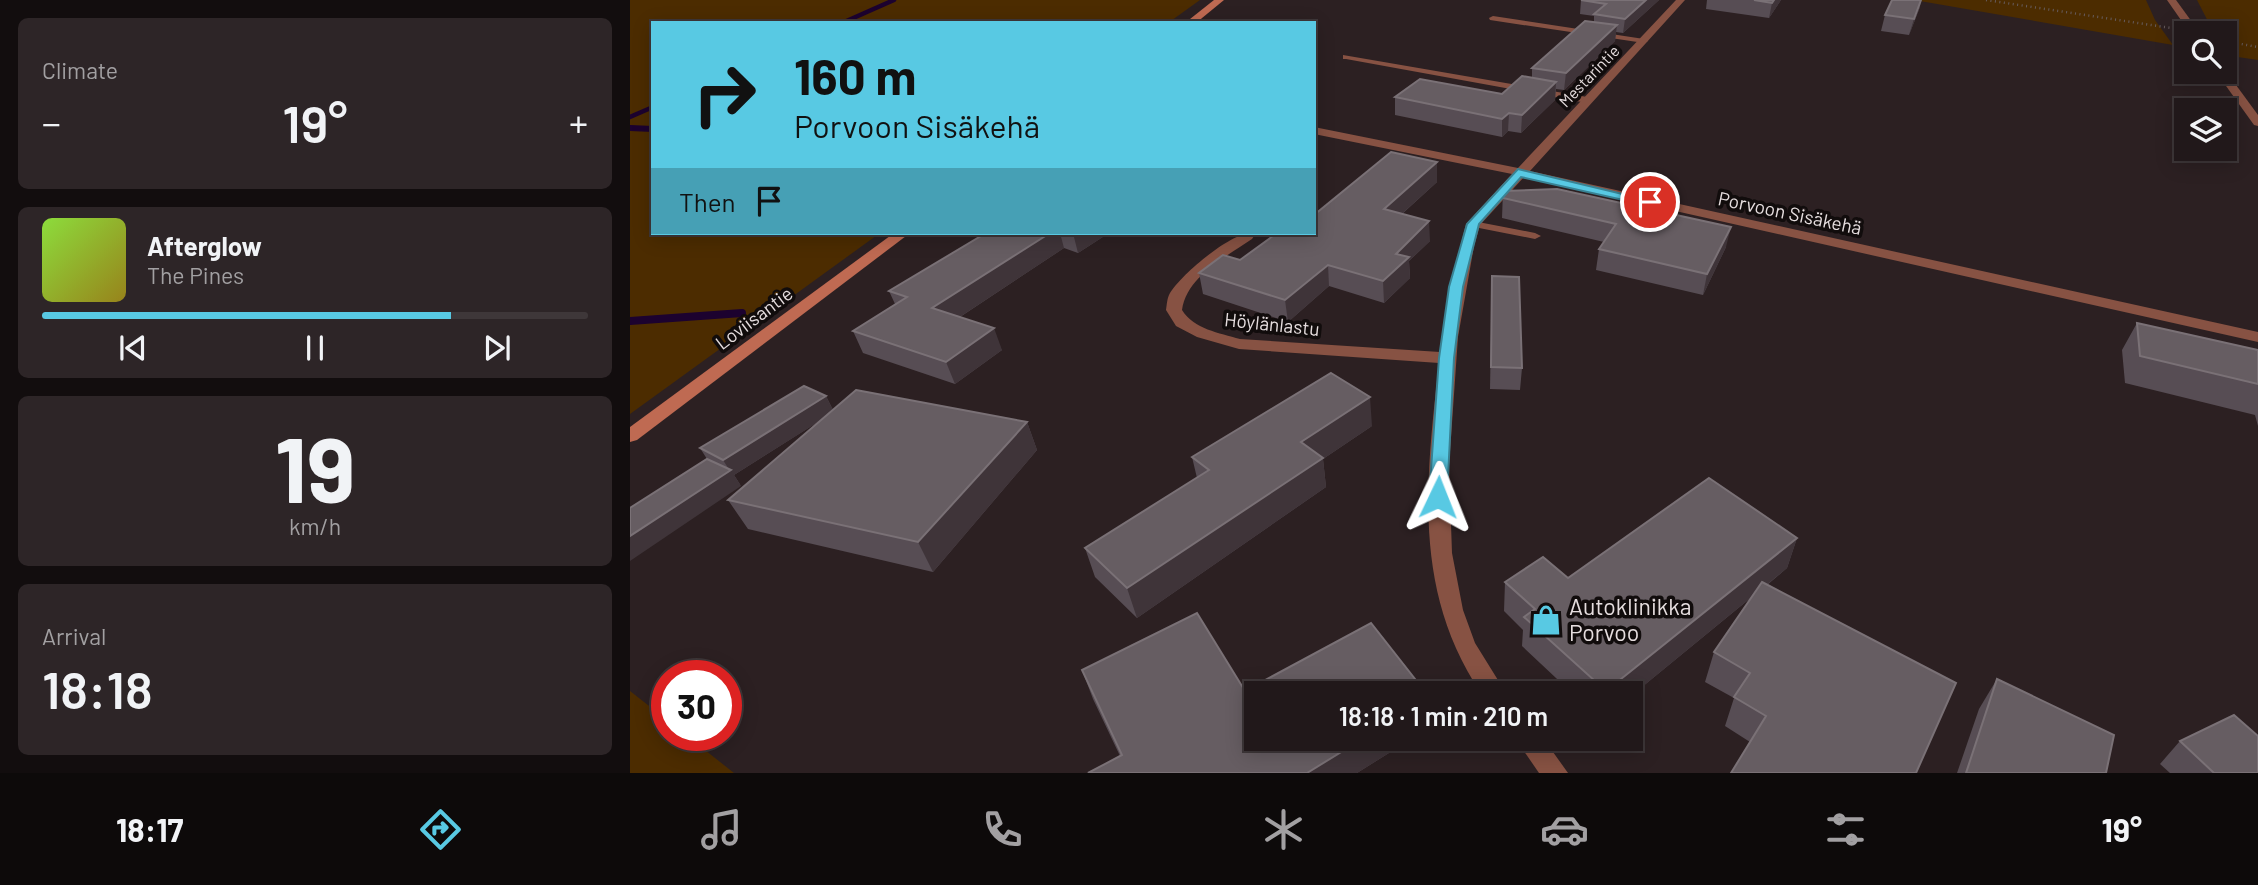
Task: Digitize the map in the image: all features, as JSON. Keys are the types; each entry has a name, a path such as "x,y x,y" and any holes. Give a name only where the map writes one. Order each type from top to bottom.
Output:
{"main road":[{"path":"1193,21 1220,0"},
{"name":"Loviisantie","path":"630,436 900,235"}],"street":[{"name":"Mestarintie","path":"1473,224 1681,0"},
{"path":"2171,0 2186,21"},
{"path":"2230,84 2258,123"},
{"name":"Porvoon Sisäkehä","path":"1316,130 2258,337"},
{"path":"1473,224 1456,287 1447,358 1437,520 1443,572 1462,640 1487,681"},
{"name":"Höylänlastu","path":"1247,236 1194,272 1180,287 1173,300 1174,313 1186,328 1209,338 1239,344 1447,358"},
{"path":"1537,751 1555,773"}],"lane":[{"path":"1493,18 1644,41"},
{"path":"1346,57 1587,100"},
{"path":"1473,224 1535,236"}],"path":[{"path":"1986,0 2174,30"},
{"path":"2237,43 2258,47"}],"shaded area":[{"path":"630,0 1200,0 1171,21 651,21 651,235 877,235 630,414"},
{"path":"1914,0 2146,0 2155,20 2173,45"},
{"path":"2197,0 2258,0 2258,60 2237,57 2237,21 2208,21"},
{"path":"630,691 651,707 651,751 706,751 734,773 630,773"}],"building":[{"path":"1581,0 1646,0 1625,19 1594,14 1606,4"},
{"path":"1892,0 1921,0 1914,19 1885,15"},
{"path":"1585,21 1617,25 1566,73 1532,68"},
{"path":"1522,76 1556,82 1522,115 1509,113 1502,119 1395,97 1420,79 1502,94"},
{"path":"1391,152 1437,162 1384,209 1429,221 1396,254 1409,257 1383,281 1328,265 1285,300 1199,273 1223,255 1240,260 1274,235 1316,235 1316,213"},
{"path":"1557,189 1731,227 1707,274 1599,249 1616,224 1503,198 1503,191"},
{"path":"983,235 1047,235 932,308 994,328 946,362 853,331 907,297 889,291"},
{"path":"1492,276 1519,277 1522,368 1491,367"},
{"path":"2137,323 2258,350 2258,384 2140,356"},
{"path":"1331,373 1370,397 1301,442 1323,458 1127,588 1085,548 1209,470 1192,457"},
{"path":"804,386 826,396 723,460 700,448"},
{"path":"856,390 1027,422 918,542 728,500"},
{"path":"707,459 731,470 630,536 630,508"},
{"path":"1709,478 1797,538 1618,681 1595,681 1524,617 1535,609 1505,582 1543,557 1568,578"},
{"path":"1762,582 1956,683 1916,773 1731,773 1766,716 1734,697 1750,673 1714,652"},
{"path":"1197,613 1244,689 1244,751 1343,751 1307,773 1088,773 1122,755 1082,670"},
{"path":"1371,623 1417,681 1264,681"},
{"path":"1997,679 2114,735 2106,773 1966,773"},
{"path":"2234,715 2258,736 2258,773 2214,773 2180,741"}],"waterway":[{"path":"847,21 894,0"},
{"path":"630,117 651,108"},
{"path":"630,128 651,129"},
{"path":"630,321 742,313"}],"place":[{"name":"Autoklinikka Porvoo","path":"1546,620"}],"route":[{"path":"1438,497 1439,450 1456,287 1473,224 1518,173 1650,202"}]}
